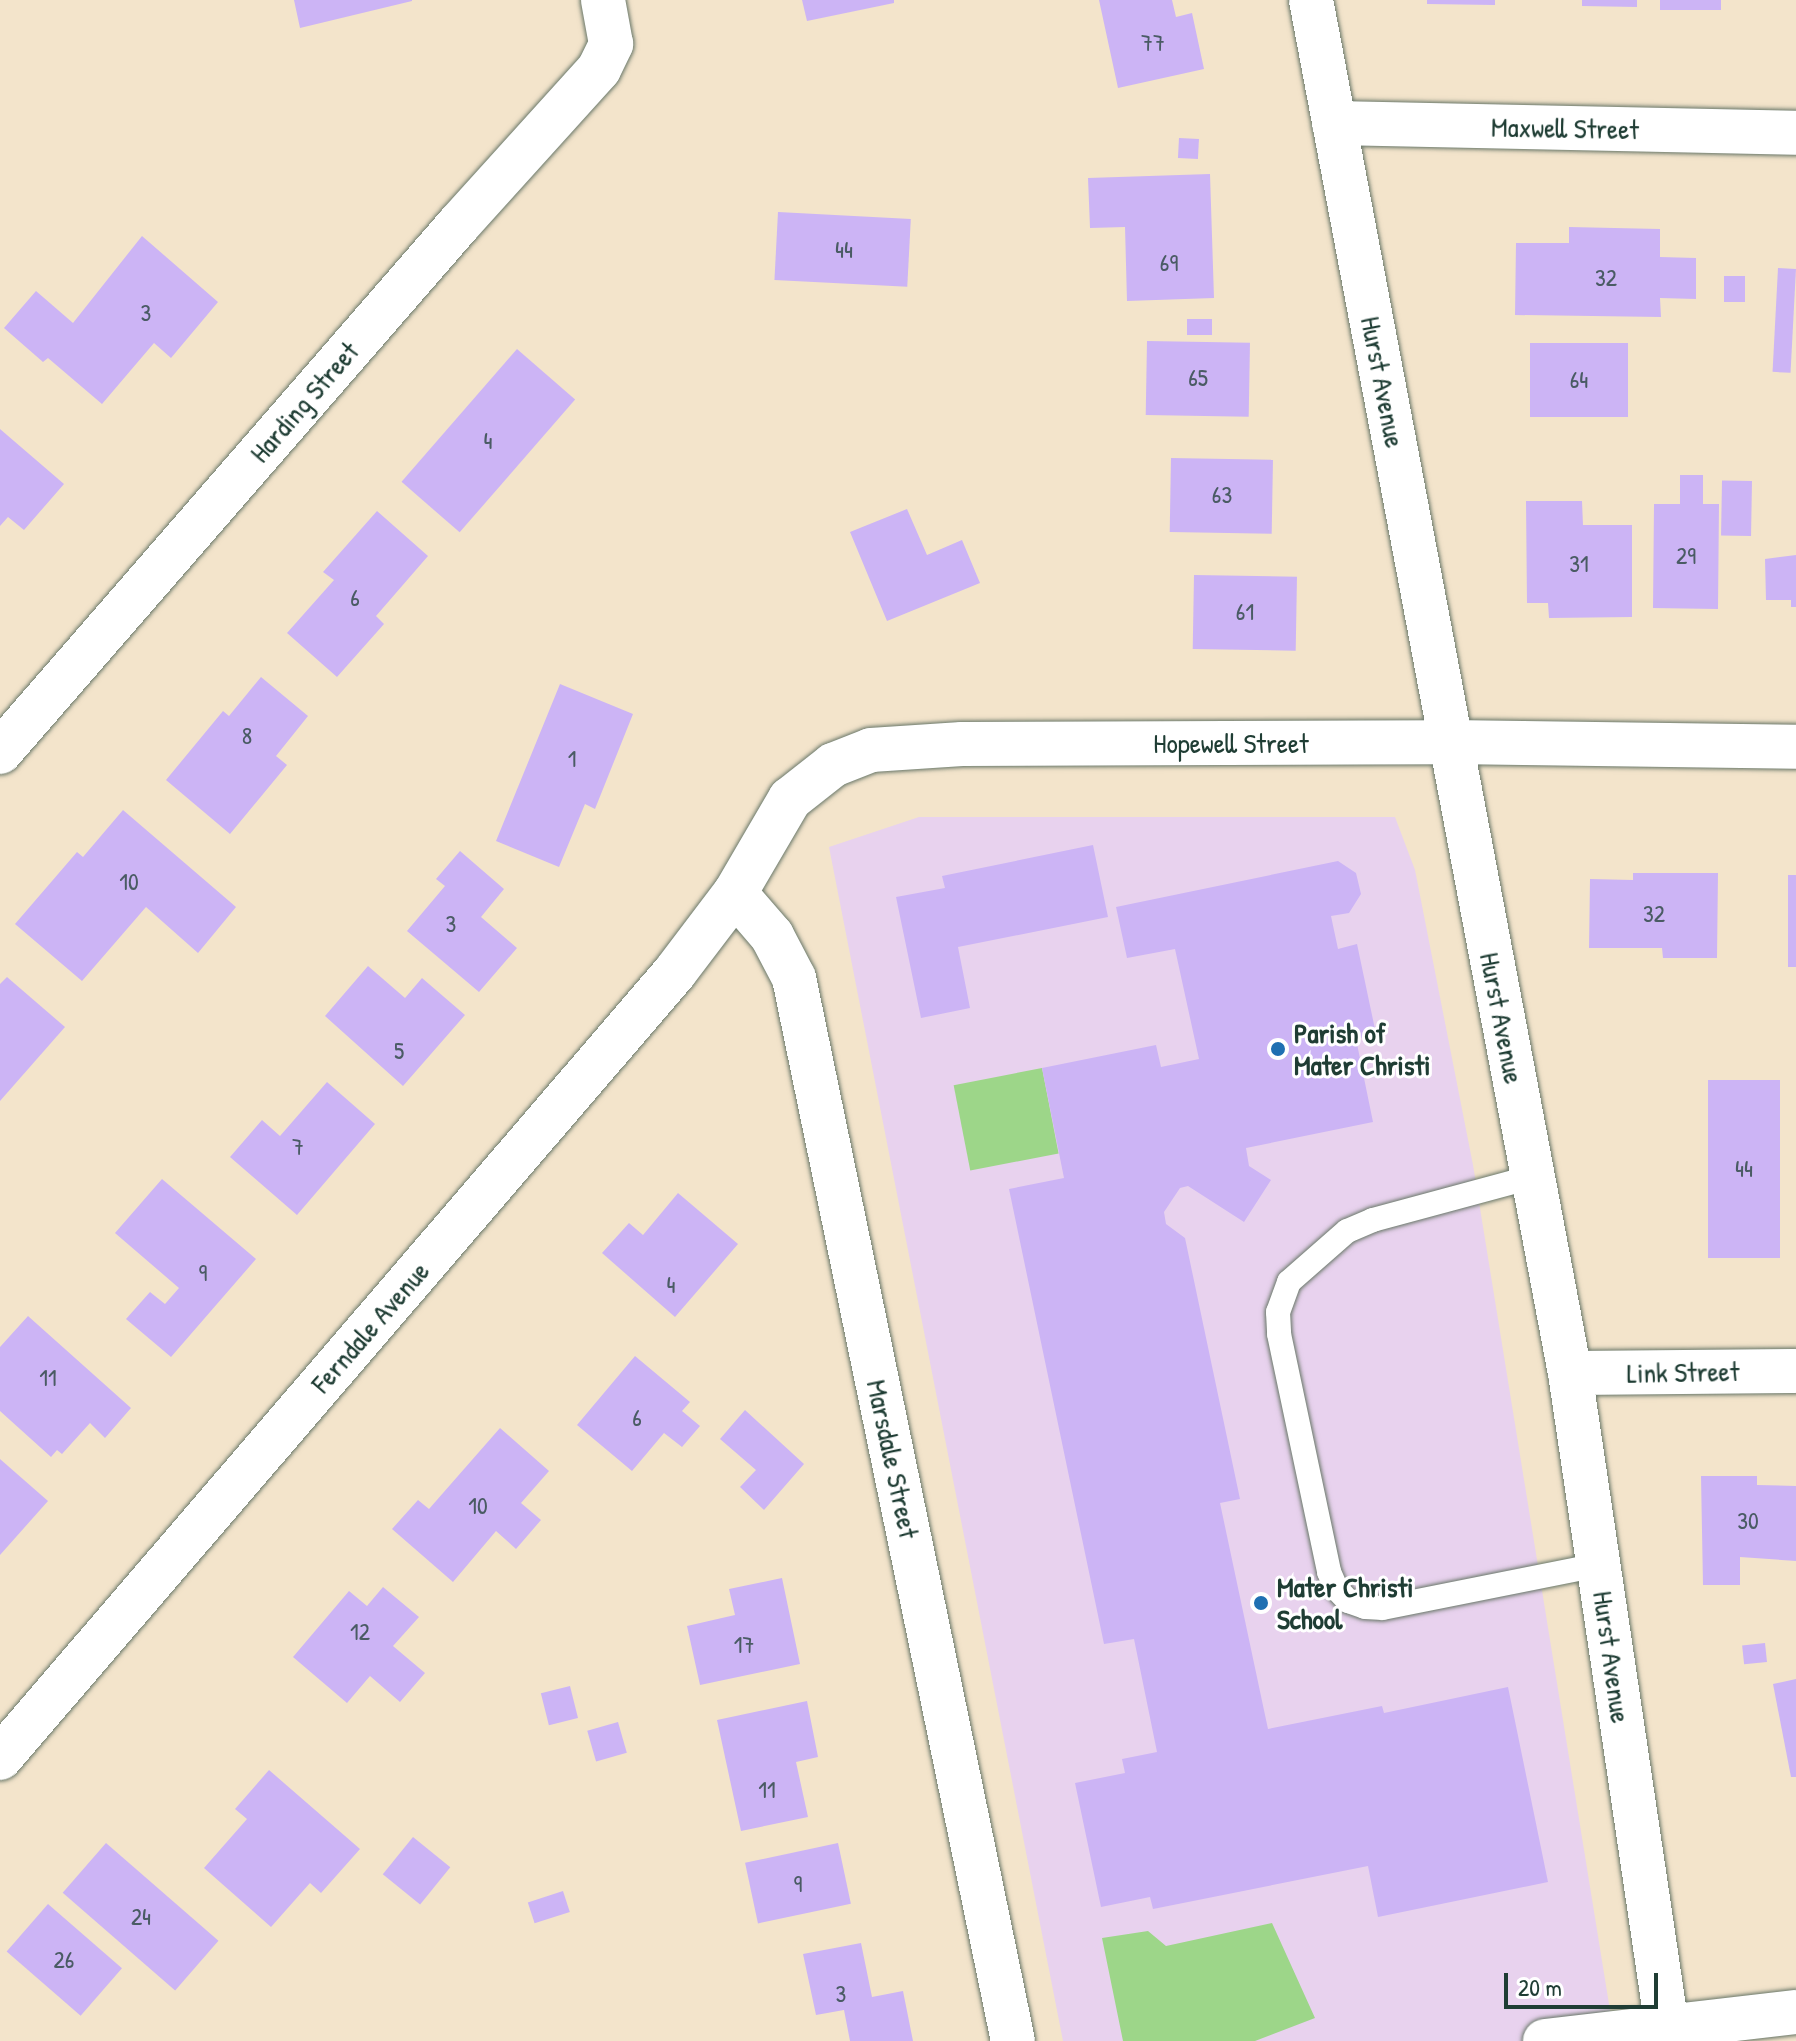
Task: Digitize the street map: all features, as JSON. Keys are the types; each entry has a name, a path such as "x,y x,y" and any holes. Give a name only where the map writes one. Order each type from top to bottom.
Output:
{"street":[{"name":"Harding Street","path":"0,752 459,224 599,69 608,53 610,37 603,0"},
{"name":"Hurst Avenue","path":"1311,0 1570,1373 1668,2034"},
{"name":"Maxwell Street","path":"1334,123 1796,133"},
{"name":"Hopewell Street","path":"735,893 790,799 833,765 871,750 962,744 1450,742 1796,747"},
{"name":"Ferndale Avenue","path":"0,1758 675,972 735,893"},
{"name":"Marsdale Street","path":"735,893 772,936 794,978 1013,2041"},
{"name":"Link Street","path":"1570,1373 1796,1371"},
{"path":"1545,2041 1668,2034 1796,2012"}],"lane":[{"path":"1532,1177 1373,1220 1347,1231 1289,1282 1278,1312 1279,1334 1329,1572 1336,1588 1348,1601 1365,1607 1383,1608 1598,1565"}],"shaded area":[{"name":"Mater Christi School","path":"919,817 1395,817 1415,870 1473,1165 1615,2041 1063,2041 829,847"}],"green space":[{"path":"1042,1068 1059,1153 970,1171 954,1085"},
{"path":"1272,1923 1315,2018 1255,2041 1123,2041 1102,1938 1148,1931 1166,1946"}],"building":[{"path":"294,0 412,0 412,1 300,28"},
{"path":"802,0 894,0 894,3 807,21"},
{"path":"1099,0 1172,0 1176,17 1192,13 1204,69 1118,88"},
{"path":"1427,0 1495,0 1495,5 1427,4"},
{"path":"1582,0 1637,0 1637,7 1582,6"},
{"path":"1660,0 1721,0 1721,10 1660,10"},
{"path":"1179,138 1199,139 1198,159 1178,158"},
{"path":"1210,174 1214,298 1127,301 1125,227 1090,228 1088,178"},
{"path":"778,212 911,219 907,287 774,280"},
{"path":"1569,227 1660,229 1660,257 1696,258 1696,299 1660,298 1661,317 1515,315 1516,243 1569,243"},
{"path":"142,236 218,302 171,358 154,343 102,404 48,358 43,362 4,328 36,291 73,323"},
{"path":"1778,268 1796,269 1791,373 1773,372"},
{"path":"1724,276 1745,276 1745,302 1724,302"},
{"path":"1187,319 1212,319 1212,335 1187,335"},
{"path":"1147,341 1250,343 1249,417 1146,415"},
{"path":"1530,343 1628,343 1628,417 1530,417"},
{"path":"517,349 575,400 460,532 402,482"},
{"path":"0,429 64,484 24,530 8,517 0,526"},
{"path":"1171,458 1273,460 1272,534 1170,532"},
{"path":"1680,475 1703,475 1703,504 1719,504 1718,609 1653,608 1654,504 1680,504"},
{"path":"1722,480 1752,481 1751,536 1721,535"},
{"path":"1526,501 1582,501 1583,525 1632,525 1632,617 1549,618 1548,603 1527,603"},
{"path":"907,509 927,555 962,540 980,583 887,621 850,532"},
{"path":"377,511 428,556 376,616 384,624 337,677 287,633 334,580 323,572"},
{"path":"1796,555 1796,607 1791,607 1791,600 1766,600 1765,559"},
{"path":"1194,575 1297,577 1296,651 1193,649"},
{"path":"261,677 308,716 276,756 287,765 230,834 166,780 223,711 229,716"},
{"path":"560,684 633,714 595,809 585,804 559,867 496,841"},
{"path":"123,810 236,907 198,953 146,907 82,981 15,924 77,852 83,857"},
{"path":"1093,845 1108,917 958,947 970,1008 921,1018 896,897 945,888 942,876"},
{"path":"460,851 504,889 481,917 517,948 479,992 407,931 445,886 436,879"},
{"path":"1338,861 1356,873 1361,894 1349,913 1331,916 1338,949 1357,944 1376,1034 1356,1039 1373,1122 1246,1148 1249,1166 1271,1180 1244,1222 1188,1186 1180,1188 1164,1212 1166,1224 1185,1238 1240,1499 1220,1503 1268,1729 1382,1706 1384,1713 1508,1687 1548,1882 1378,1917 1368,1866 1153,1909 1150,1897 1101,1907 1075,1783 1125,1773 1122,1759 1157,1752 1134,1639 1104,1644 1009,1189 1064,1178 1042,1068 1156,1045 1161,1067 1199,1059 1175,949 1127,958 1116,907"},
{"path":"1633,873 1718,873 1717,958 1663,958 1662,948 1589,948 1590,879 1633,880"},
{"path":"1788,875 1796,875 1796,967 1788,967"},
{"path":"368,966 405,998 422,978 465,1015 403,1086 325,1016"},
{"path":"7,977 65,1027 0,1101 0,984"},
{"path":"1708,1080 1780,1080 1780,1258 1708,1258"},
{"path":"327,1082 375,1124 297,1215 230,1157 262,1120 280,1136"},
{"path":"162,1179 256,1259 171,1357 126,1319 150,1292 165,1304 179,1288 115,1233"},
{"path":"678,1193 738,1244 675,1317 602,1253 629,1223 643,1235"},
{"path":"28,1316 131,1408 105,1438 90,1423 62,1454 57,1450 51,1457 0,1411 0,1347"},
{"path":"635,1356 690,1402 682,1411 700,1426 682,1447 664,1433 632,1471 577,1425"},
{"path":"745,1410 804,1464 764,1510 740,1487 756,1470 720,1439"},
{"path":"500,1428 549,1471 521,1503 541,1520 516,1549 496,1531 453,1582 392,1529 418,1500 429,1509"},
{"path":"0,1459 48,1501 0,1555"},
{"path":"1701,1476 1757,1476 1757,1485 1796,1486 1796,1561 1740,1557 1740,1585 1703,1585"},
{"path":"782,1578 800,1664 700,1685 687,1626 735,1615 729,1589"},
{"path":"383,1587 419,1617 393,1646 425,1673 400,1702 370,1676 347,1703 293,1657 349,1591 367,1606"},
{"path":"1765,1643 1767,1662 1744,1664 1742,1645"},
{"path":"1796,1679 1796,1777 1791,1777 1773,1684"},
{"path":"570,1686 578,1718 549,1725 541,1693"},
{"path":"807,1701 818,1757 796,1762 808,1817 741,1831 717,1720"},
{"path":"618,1722 627,1753 596,1762 587,1731"},
{"path":"269,1770 360,1849 321,1893 310,1883 271,1927 204,1868 247,1819 235,1809"},
{"path":"413,1837 450,1867 420,1905 383,1874"},
{"path":"106,1843 218,1941 175,1991 63,1893"},
{"path":"838,1843 851,1904 758,1923 745,1863"},
{"path":"563,1891 570,1912 535,1923 528,1902"},
{"path":"48,1904 122,1968 81,2016 7,1952"},
{"path":"861,1943 872,1997 903,1991 913,2041 850,2041 844,2010 816,2015 803,1954"}],"place":[{"name":"Parish of Mater Christi","path":"1278,1049"},
{"name":"Mater Christi School","path":"1261,1603"}]}
